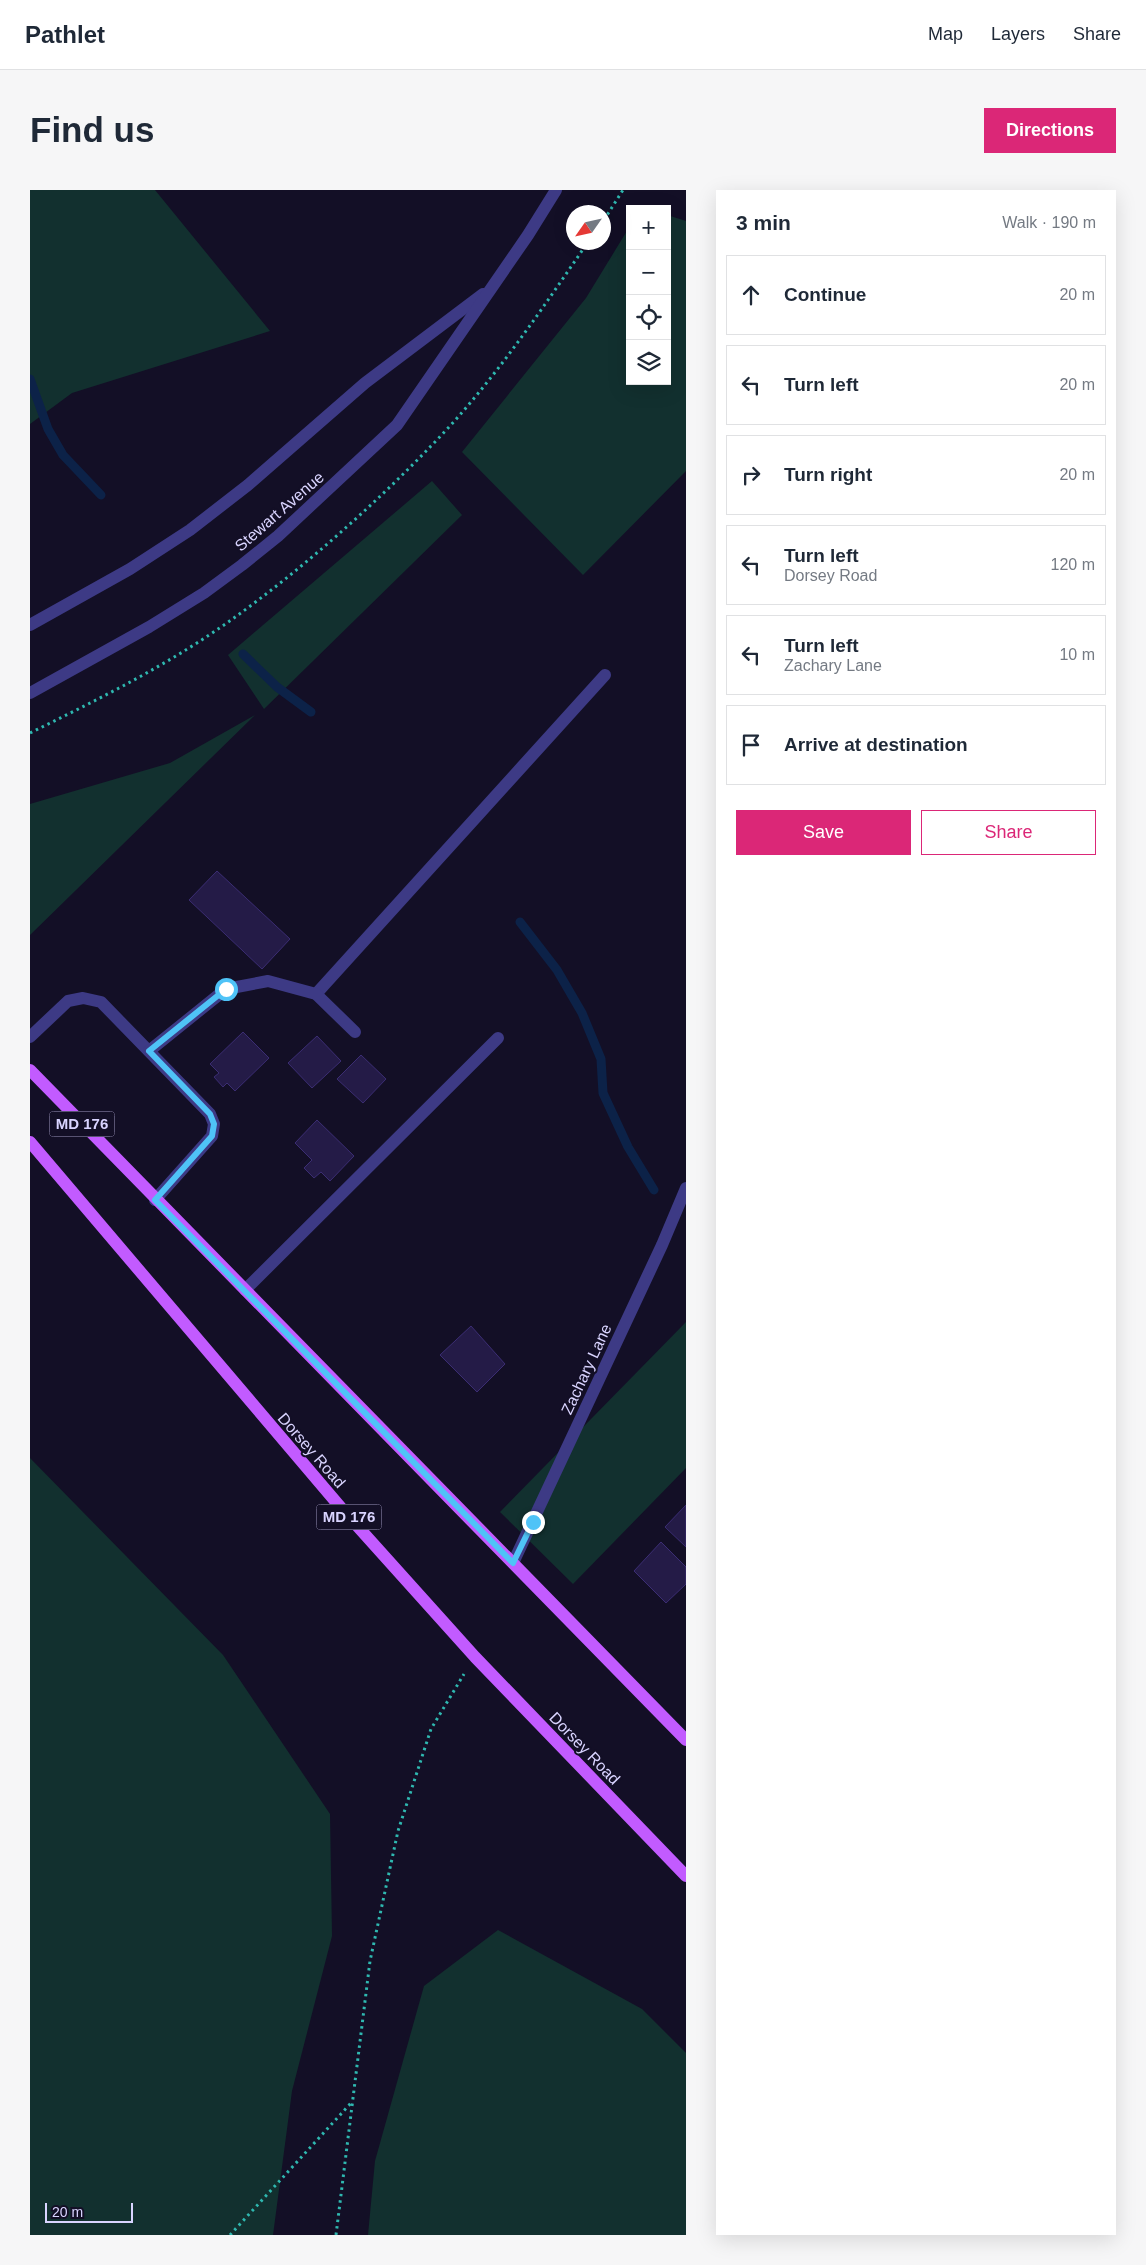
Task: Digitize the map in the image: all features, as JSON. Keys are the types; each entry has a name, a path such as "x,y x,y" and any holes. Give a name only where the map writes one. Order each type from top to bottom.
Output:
{"main road":[{"name":"MD 176","path":"30,1070 155,1200 686,1740"},
{"name":"Dorsey Road","path":"30,1142 265,1421 475,1657 686,1876"}],"street":[{"name":"Stewart Avenue","path":"30,693 97,658 196,598 242,565 278,536 397,425 528,235 556,190"},
{"name":"Stewart Avenue","path":"30,625 130,569 190,530 248,485 365,383 491,288"},
{"path":"316,994 605,675"},
{"path":"149,1051 226,989 268,981 316,994 355,1032"},
{"path":"30,1037 68,1001 83,998 101,1002 210,1114 214,1124 212,1136 155,1200"},
{"path":"244,1290 498,1038"},
{"name":"Zachary Lane","path":"513,1563 658,1254 686,1188"}],"path":[{"path":"611,209 623,190"},
{"path":"336,2235 370,1961 398,1832 431,1728 475,1657"},
{"path":"230,2235 351,2103"}],"green space":[{"path":"30,190 155,190 270,331 72,393 30,424"},
{"path":"671,216 686,221 686,471 583,575 462,452 586,298 626,233 626,385 671,385"},
{"path":"432,481 462,515 264,709 228,655"},
{"path":"255,715 30,935 30,804 170,763"},
{"path":"686,1322 686,1468 573,1584 500,1512"},
{"path":"30,1458 223,1655 330,1814 332,1936 292,2091 273,2235 30,2235"},
{"path":"498,1930 642,2009 686,2053 686,2235 368,2235 375,2161 424,1986"}],"building":[{"path":"217,871 290,939 262,969 189,900"},
{"path":"243,1032 269,1058 235,1091 227,1083 223,1087 214,1077 219,1073 210,1064"},
{"path":"317,1036 341,1061 312,1088 288,1063"},
{"path":"361,1055 386,1079 363,1103 337,1079"},
{"path":"317,1120 354,1156 330,1181 321,1172 314,1178 304,1168 312,1160 295,1143"},
{"path":"471,1326 505,1364 477,1392 440,1355"},
{"path":"686,1505 686,1547 665,1527"},
{"path":"661,1542 686,1567 686,1584 666,1603 634,1571"}],"waterway":[{"path":"30,379 48,429 63,455 101,495"},
{"path":"243,654 277,687 311,712"},
{"path":"520,922 557,970 582,1013 601,1059 603,1093 628,1147 654,1190"}],"route":[{"path":"226,989 149,1051 210,1114 214,1124 212,1136 155,1200 513,1563 533,1522"}]}
